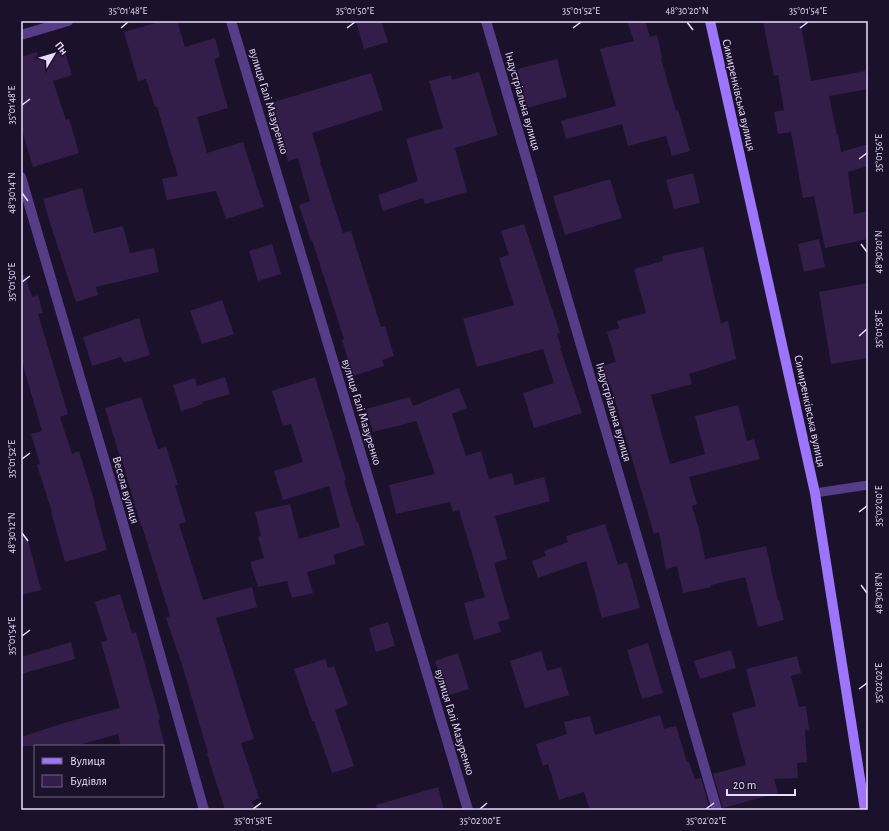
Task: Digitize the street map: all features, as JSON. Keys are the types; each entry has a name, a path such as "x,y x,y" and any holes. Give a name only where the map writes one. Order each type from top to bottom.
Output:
{"main road":[{"name":"Симиренківська вулиця","path":"710,21 815,493 865,810"}],"street":[{"path":"21,35 68,21"},
{"name":"вулиця Галі Мазуренко","path":"231,21 468,810"},
{"name":"Індустріальна вулиця","path":"486,21 717,810"},
{"name":"Весела вулиця","path":"21,177 120,513 204,810"}],"lane":[{"path":"815,493 868,485"}],"building":[{"path":"163,21 177,21 185,47 215,38 220,57 214,59 228,108 197,117 207,153 243,142 264,207 226,219 216,191 167,200 162,179 178,176 157,107 155,107 146,79 138,81 124,32"},
{"path":"356,21 381,21 388,42 364,49"},
{"path":"627,21 645,21 650,37 657,35 661,59 676,111 678,110 690,151 672,156 666,136 628,146 622,124 566,139 561,121 616,106 600,49 634,41"},
{"path":"763,21 800,21 811,81 865,71 868,89 829,96 841,152 868,144 868,166 848,172 854,214 868,211 868,239 825,248 814,196 803,198 791,132 778,134 774,112 784,110 778,75 774,76"},
{"path":"64,49 72,75 53,81 66,120 69,119 79,153 33,167 21,127 21,57 37,52 38,57"},
{"path":"557,59 567,97 527,108 517,69"},
{"path":"479,72 498,135 455,148 467,192 425,204 423,198 383,211 378,195 418,181 406,139 443,128 429,81 451,75 452,80"},
{"path":"371,73 383,110 312,133 343,233 351,231 381,327 385,326 394,356 382,360 384,366 353,376 342,340 344,339 299,205 310,201 298,158 288,161 276,122 273,123 267,104"},
{"path":"693,173 700,203 674,209 666,180"},
{"path":"610,179 622,218 565,235 553,196"},
{"path":"82,188 94,233 123,226 130,253 154,248 159,272 96,287 98,295 76,302 43,199"},
{"path":"524,224 560,333 557,334 560,348 582,413 534,428 523,393 554,383 543,349 477,367 463,319 514,305 499,258 509,255 501,231"},
{"path":"819,239 825,267 804,272 798,244"},
{"path":"272,244 281,274 258,281 249,251"},
{"path":"703,247 721,323 728,321 736,359 689,374 692,384 651,395 670,464 705,454 695,416 738,405 747,441 754,439 760,459 689,477 697,504 692,506 699,529 705,559 766,546 778,601 779,600 784,620 758,627 745,577 683,593 677,566 666,569 659,532 654,534 610,384 608,385 602,366 616,362 607,332 619,328 617,321 646,313 634,269 663,261 662,256"},
{"path":"21,275 25,275 32,297 38,295 43,313 38,314 68,414 60,417 72,454 79,451 95,503 107,550 65,562 52,512 37,465 40,464 31,434 42,431 21,358"},
{"path":"868,283 868,358 831,364 819,292"},
{"path":"222,300 234,334 202,344 190,311"},
{"path":"139,318 150,355 124,363 121,357 92,366 83,337"},
{"path":"225,377 230,394 202,402 203,404 181,411 173,385 195,378 197,386"},
{"path":"315,377 346,480 344,481 365,545 333,555 336,564 307,572 313,593 292,598 287,581 258,587 250,562 264,558 258,537 261,536 255,512 290,504 299,539 340,527 329,486 283,500 274,471 303,462 291,424 283,426 272,391"},
{"path":"459,388 467,408 452,414 466,456 481,451 489,479 512,473 515,485 544,477 550,501 495,516 507,559 494,563 510,619 498,622 501,632 474,640 464,603 485,597 459,510 453,512 450,502 396,514 389,485 435,474 416,421 373,432 366,409 410,397 413,406"},
{"path":"141,397 158,449 166,447 178,485 175,485 186,522 179,524 203,600 252,587 257,607 216,618 254,739 241,743 259,798 252,801 255,810 225,810 207,754 208,753 183,668 166,618 170,616 105,408"},
{"path":"605,524 618,565 627,562 640,608 602,618 586,561 538,578 532,561 546,556 544,551 568,542 566,536"},
{"path":"27,536 41,590 21,595 21,537"},
{"path":"120,594 132,633 136,632 160,719 158,720 165,746 121,745 118,734 79,745 21,746 21,737 67,722 120,708 101,642 107,640 95,602"},
{"path":"388,622 395,646 376,652 369,628"},
{"path":"71,642 75,659 21,674 21,657"},
{"path":"648,643 663,693 642,699 627,650"},
{"path":"731,650 736,668 700,679 694,661"},
{"path":"541,651 547,671 561,667 569,695 525,708 510,661"},
{"path":"458,653 469,689 446,696 435,661"},
{"path":"797,656 801,673 791,676 799,707 806,706 809,730 805,730 807,762 797,763 798,778 774,779 778,793 723,808 713,774 746,765 732,713 756,706 746,669"},
{"path":"325,659 328,668 334,666 348,705 335,710 354,766 332,773 294,669"},
{"path":"660,715 664,729 676,726 687,762 689,762 695,779 701,778 710,810 590,810 584,792 559,800 548,764 543,766 536,744 567,734 564,722 590,716 595,735"},
{"path":"438,787 444,810 377,810 376,805"}]}
